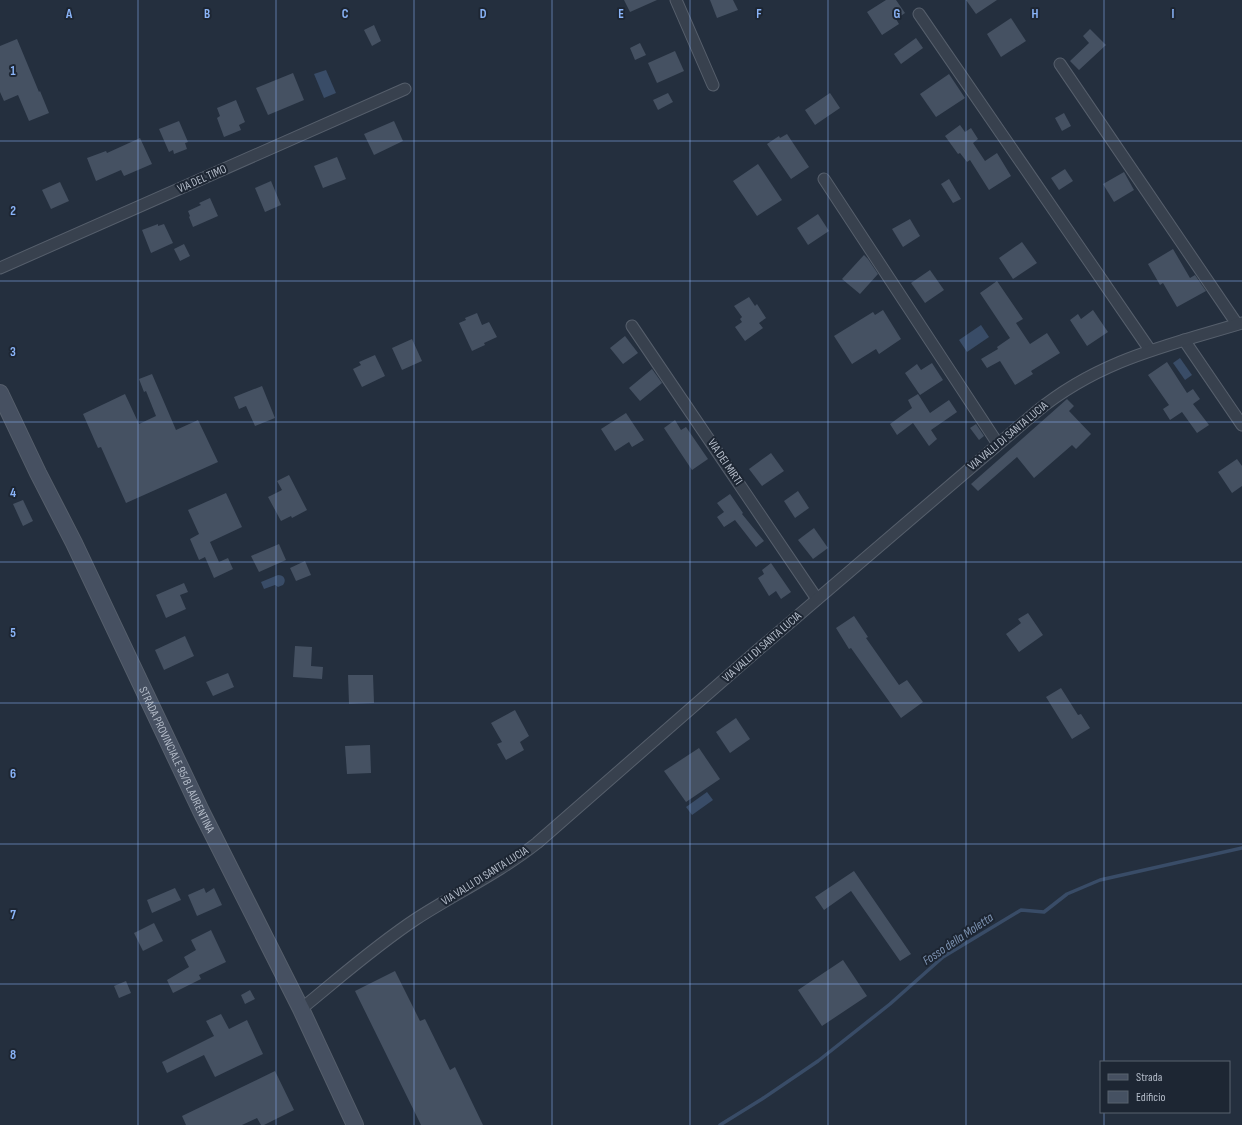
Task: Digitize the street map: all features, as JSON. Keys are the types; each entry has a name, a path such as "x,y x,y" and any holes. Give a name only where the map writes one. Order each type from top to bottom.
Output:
{"main road":[{"name":"STRADA PROVINCIALE 95/B LAURENTINA","path":"0,393 38,473 74,543 201,811 301,1009 355,1125"}],"street":[{"path":"676,0 713,85"},
{"path":"919,14 1150,350"},
{"path":"1060,64 1239,324"},
{"name":"VIA DEL TIMO","path":"0,268 405,89"},
{"path":"824,179 998,444"},
{"name":"VIA VALLI DI SANTA LUCIA","path":"301,1009 406,926 502,868 532,847 998,444 1041,408 1072,385 1103,369 1150,350 1239,324"},
{"name":"VIA DEI MIRTI","path":"632,326 817,599"},
{"path":"1184,340 1242,425"}],"water":[{"path":"326,70 336,93 324,98 314,74"},
{"path":"981,325 989,337 967,352 959,340"},
{"path":"1180,358 1192,375 1185,380 1173,363"},
{"path":"278,575 284,578 285,581 283,585 278,587 275,585 264,589 261,582"},
{"path":"707,792 713,800 692,815 686,807"}],"building":[{"path":"624,0 657,0 630,12"},
{"path":"710,0 733,0 738,10 717,18"},
{"path":"886,0 896,0 905,13 896,19 899,24 882,35 867,12"},
{"path":"966,0 997,0 976,14"},
{"path":"1011,18 1026,41 1001,57 987,34"},
{"path":"374,25 381,41 372,46 364,30"},
{"path":"1090,29 1106,45 1079,70 1070,61 1089,43 1083,36"},
{"path":"916,38 923,48 901,64 894,54"},
{"path":"17,39 49,113 29,121 18,95 4,101 0,92 0,46"},
{"path":"640,43 646,55 635,60 630,48"},
{"path":"675,51 684,71 657,83 648,63"},
{"path":"293,73 304,100 268,115 256,88"},
{"path":"949,74 965,98 936,117 920,94"},
{"path":"668,93 673,102 658,110 653,100"},
{"path":"830,93 840,108 815,125 805,110"},
{"path":"236,100 245,122 239,125 241,130 224,137 217,118 220,116 217,108"},
{"path":"1064,113 1071,126 1062,131 1055,118"},
{"path":"179,121 188,142 185,143 187,149 174,154 173,150 169,152 159,129"},
{"path":"394,121 403,141 374,155 364,134"},
{"path":"960,125 965,132 971,128 978,139 973,143 985,161 997,153 1011,176 989,190 970,160 967,162 960,153 958,154 945,136"},
{"path":"787,134 809,167 791,179 767,144 779,136 780,138"},
{"path":"140,138 152,164 124,176 121,170 96,181 87,158 106,151 107,153"},
{"path":"337,157 346,179 323,188 314,166"},
{"path":"758,164 782,200 757,216 733,181"},
{"path":"1065,169 1073,181 1059,190 1051,178"},
{"path":"1124,172 1134,190 1114,202 1103,184"},
{"path":"949,179 961,199 953,203 941,184"},
{"path":"271,181 281,205 265,212 255,188"},
{"path":"60,182 69,201 51,209 42,190"},
{"path":"210,198 218,216 193,227 188,211 201,205 199,203"},
{"path":"818,214 829,231 808,245 797,228"},
{"path":"910,219 920,236 903,247 892,229"},
{"path":"158,224 158,226 164,224 173,243 151,253 142,230"},
{"path":"1022,242 1037,263 1013,279 999,258"},
{"path":"184,244 190,256 180,261 174,249"},
{"path":"1173,249 1190,278 1195,275 1206,291 1177,307 1163,283 1160,285 1148,264"},
{"path":"864,255 878,274 860,294 842,279"},
{"path":"930,270 944,290 925,303 911,283"},
{"path":"997,281 1023,319 1016,323 1030,344 1047,333 1060,353 1031,371 1033,374 1015,385 1000,361 987,368 981,359 998,349 997,347 1010,338 980,293"},
{"path":"749,297 755,306 757,304 766,318 759,323 763,328 745,341 735,327 742,322 740,319 742,317 734,306"},
{"path":"883,310 901,339 879,354 876,349 852,364 834,336 873,312 875,315"},
{"path":"1093,310 1108,332 1087,346 1070,320 1078,314 1081,319"},
{"path":"477,313 482,325 489,322 497,337 472,351 459,323 466,320 465,318"},
{"path":"625,336 638,353 623,364 610,348"},
{"path":"412,339 422,361 402,370 392,348"},
{"path":"375,355 385,376 362,387 353,369 361,365 359,362"},
{"path":"1167,362 1187,393 1193,389 1200,399 1193,404 1209,425 1197,433 1182,412 1170,420 1163,409 1169,405 1148,375"},
{"path":"932,363 943,380 920,395 905,373 917,364 921,370"},
{"path":"652,369 662,383 640,401 629,388"},
{"path":"152,374 176,430 198,420 218,462 126,503 101,447 98,448 83,414 125,394 139,424 156,416 146,391 144,392 139,379"},
{"path":"262,386 275,418 255,426 246,406 239,409 234,397"},
{"path":"918,394 930,413 949,400 957,412 931,430 937,439 929,446 913,423 897,435 890,424 912,408 908,400"},
{"path":"1067,399 1074,406 1069,411 1091,434 1076,449 1072,445 1034,478 1017,457 978,491 971,484"},
{"path":"626,413 644,440 632,447 629,442 615,451 601,429"},
{"path":"675,420 681,430 686,427 708,459 692,470 664,428"},
{"path":"976,424 984,436 979,440 970,428"},
{"path":"771,453 784,471 762,486 749,469"},
{"path":"1237,459 1242,466 1242,486 1232,493 1218,472"},
{"path":"289,475 307,510 292,518 291,516 281,521 268,497 282,490 277,481"},
{"path":"798,491 809,508 795,518 784,501"},
{"path":"226,493 242,527 210,542 219,562 228,558 233,569 214,578 205,557 199,560 190,539 199,534 188,510"},
{"path":"730,494 743,513 742,514 764,541 756,547 735,520 724,527 717,517 724,512 717,503"},
{"path":"23,500 33,521 23,526 13,504"},
{"path":"814,528 828,548 813,559 798,540"},
{"path":"279,544 286,560 259,572 251,556"},
{"path":"305,561 311,575 296,581 290,568"},
{"path":"771,563 791,592 781,599 776,591 769,596 758,578 764,574 762,570"},
{"path":"184,583 188,592 180,595 186,609 166,618 156,595"},
{"path":"1028,613 1043,635 1019,652 1006,634 1021,623 1018,619"},
{"path":"854,616 868,637 866,638 899,685 907,680 923,702 901,718 851,648 849,649 836,628"},
{"path":"185,636 194,656 164,670 155,650"},
{"path":"295,646 312,647 311,666 323,667 322,679 293,677"},
{"path":"228,673 234,687 213,696 206,682"},
{"path":"348,675 373,675 374,703 349,704"},
{"path":"1061,688 1078,715 1081,714 1090,728 1072,739 1046,697"},
{"path":"515,710 529,736 520,742 524,750 506,760 497,744 502,742 491,723"},
{"path":"736,718 750,739 730,753 716,732"},
{"path":"370,745 371,773 347,774 345,746"},
{"path":"699,748 720,779 686,802 664,771"},
{"path":"854,871 911,954 900,961 851,891 824,910 815,897"},
{"path":"175,888 181,900 152,913 147,900"},
{"path":"204,888 206,893 214,888 222,905 197,916 188,895"},
{"path":"154,923 163,941 143,951 134,933"},
{"path":"211,930 226,962 199,975 201,979 173,993 167,980 189,967 184,957 196,950 191,940"},
{"path":"843,960 867,996 822,1026 798,990"},
{"path":"395,971 420,1021 425,1019 450,1070 455,1067 483,1125 421,1125 355,991"},
{"path":"126,981 131,993 119,998 114,986"},
{"path":"250,990 255,999 245,1004 241,995"},
{"path":"221,1014 229,1029 247,1020 263,1054 215,1077 204,1055 167,1073 162,1062 214,1036 206,1021"},
{"path":"275,1071 294,1110 264,1125 261,1125 257,1118 242,1125 186,1125 182,1116"}],"waterway":[{"name":"Fosso della Moletta","path":"720,1125 818,1061 890,1004 943,957 1021,910 1044,912 1067,894 1100,880 1242,848"}]}
